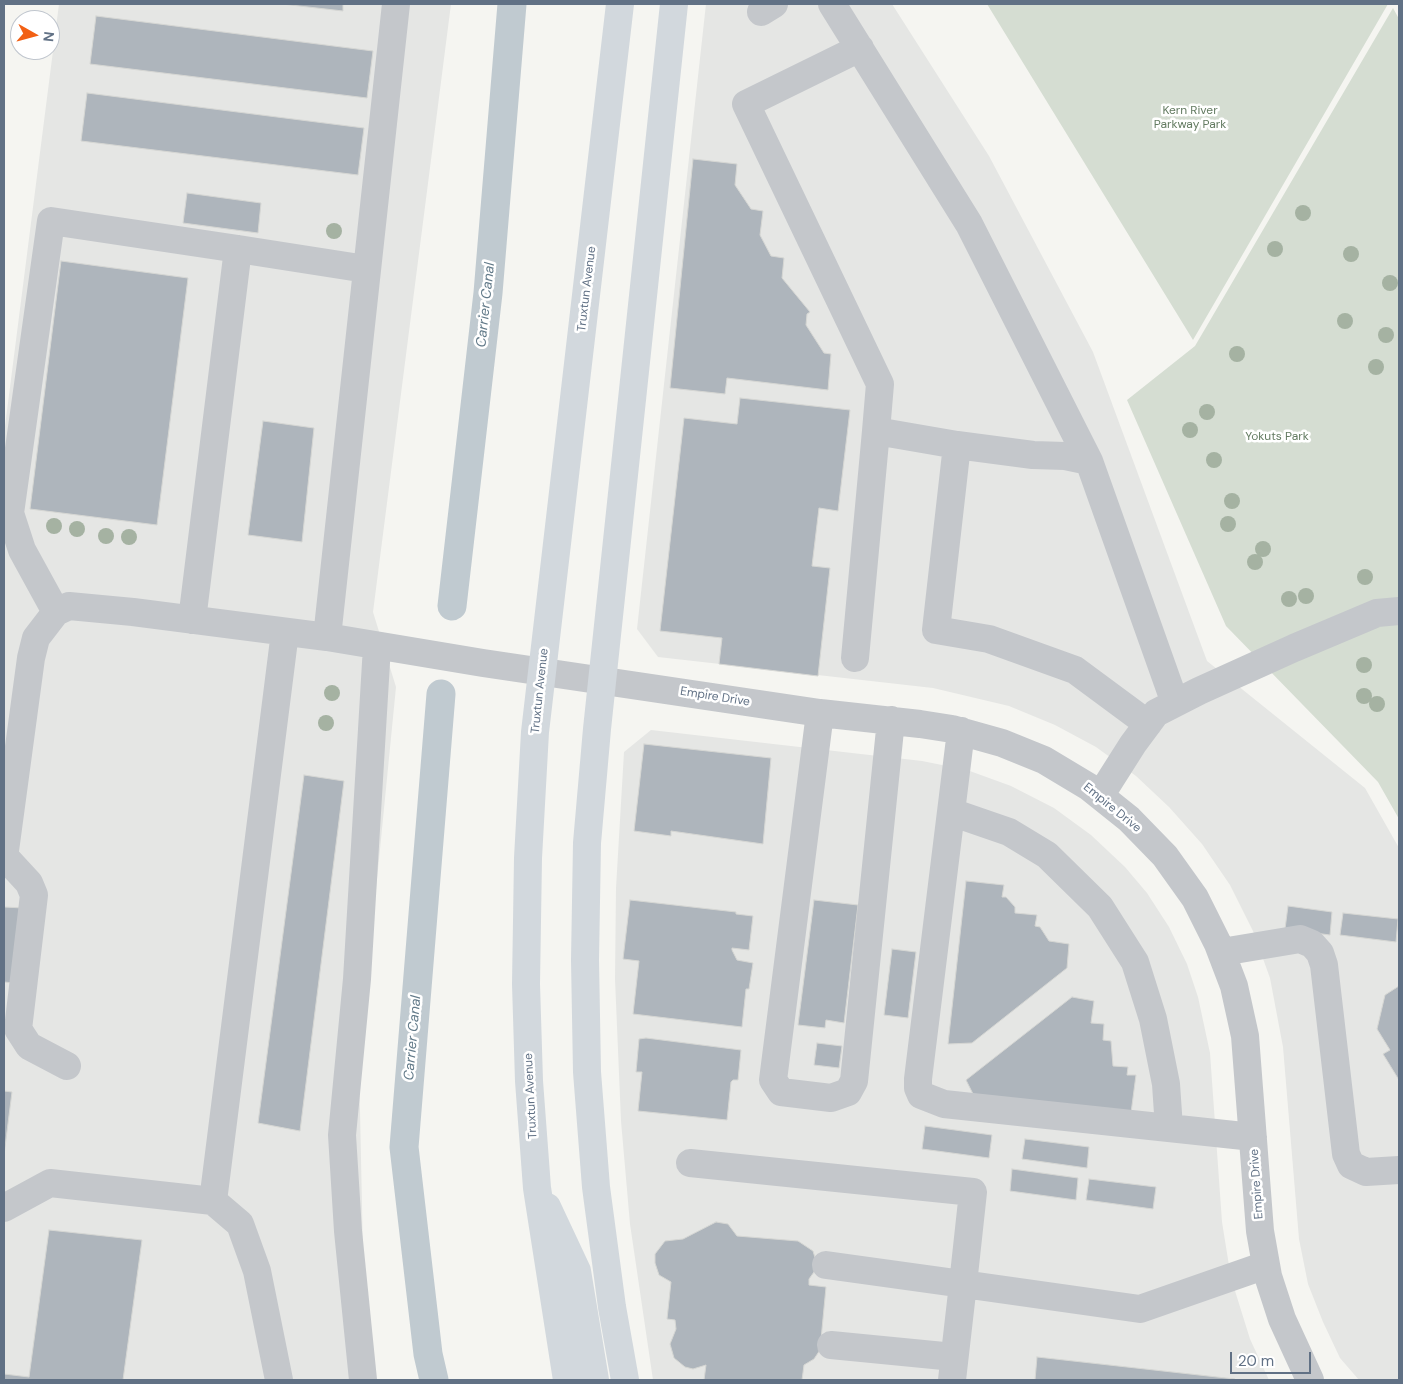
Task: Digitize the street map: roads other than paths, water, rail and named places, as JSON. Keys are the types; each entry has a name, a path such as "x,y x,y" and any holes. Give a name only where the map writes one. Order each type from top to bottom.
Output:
{"main road":[{"name":"Truxtun Avenue","path":"567,1380 537,1188 529,1081 528,858 534,742 620,4"},
{"path":"625,1380 612,1306 596,1187 587,1072 585,960 587,843 674,4"},
{"path":"537,1188 557,1224 577,1271 595,1380"}],"street":[{"path":"326,637 396,4"},
{"path":"832,4 969,224 1089,461 1175,703"},
{"path":"856,658 880,384 746,104 860,48"},
{"path":"67,1066 29,1046 11,1028 34,895 29,883 4,857 31,658 36,638 56,612 22,550 10,513 51,222 366,269"},
{"path":"192,620 238,249"},
{"path":"876,431 1033,455 1065,456 1089,461"},
{"path":"956,444 936,630 989,639 1075,670 1148,724"},
{"name":"Empire Drive","path":"56,612 69,606 326,637 482,663 820,713 891,720 962,731 1002,742 1044,760 1100,796 1129,819 1165,856 1195,898 1222,952 1234,986 1245,1036 1260,1231 1266,1265 1282,1319 1310,1380"},
{"path":"1100,796 1156,714 1175,703 1294,648 1377,613 1399,611"},
{"path":"213,1201 285,632"},
{"path":"363,1380 348,1231 342,1135 357,979 377,646"},
{"path":"820,713 773,1080 781,1092 831,1098 848,1092 854,1081 891,720"},
{"path":"962,731 918,1079 918,1088 921,1095 944,1104 1253,1137"},
{"path":"951,812 1009,832 1047,855 1100,907 1135,962 1153,1019 1166,1084 1169,1128"},
{"path":"1222,952 1300,939 1312,944 1320,953 1324,965 1346,1154 1351,1165 1366,1172 1399,1170"},
{"path":"690,1163 972,1192 953,1369 831,1345"},
{"path":"4,1208 50,1183 213,1201 240,1224 257,1271 279,1380"},
{"path":"826,1265 1140,1309 1266,1265"}],"waterway":[{"name":"Carrier Canal","path":"452,606 488,293 512,4"},
{"name":"Carrier Canal","path":"434,1380 428,1354 404,1147 441,694"}],"park label":[{"name":"Kern River Parkway Park","path":"1190,118"},
{"name":"Yokuts Park","path":"1277,437"}]}
